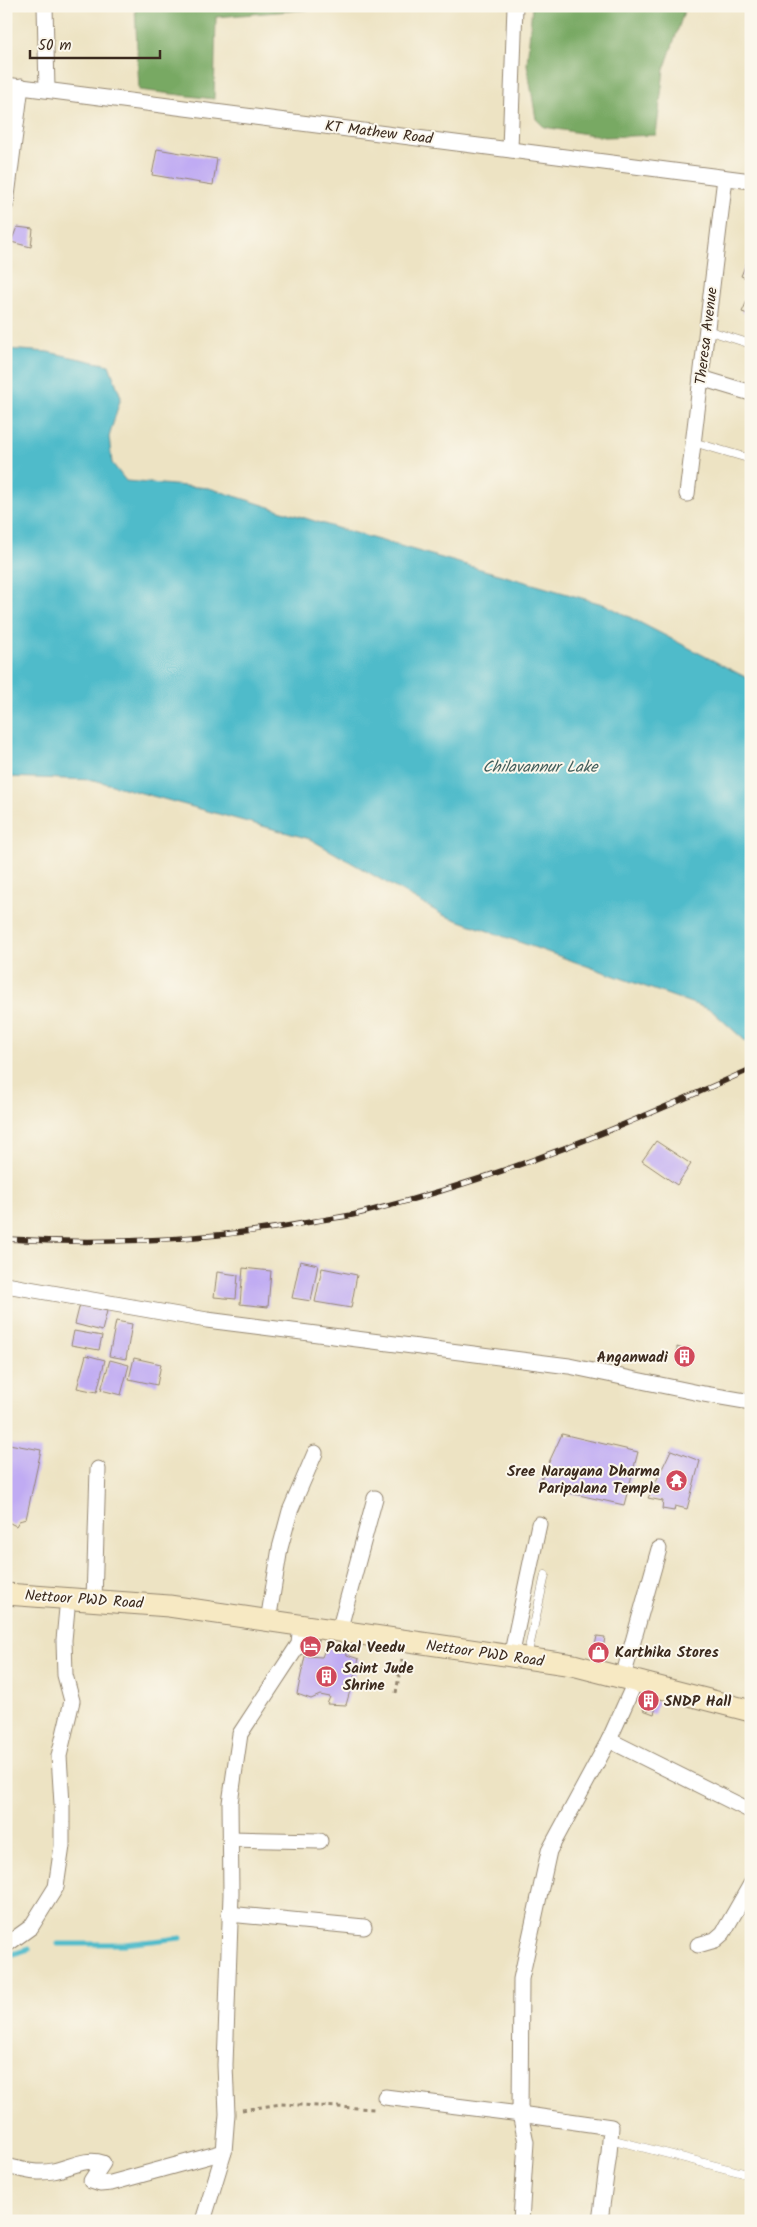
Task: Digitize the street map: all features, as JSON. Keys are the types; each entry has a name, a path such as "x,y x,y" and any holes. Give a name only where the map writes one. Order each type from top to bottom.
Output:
{"street":[{"path":"45,6 47,89"},
{"path":"510,149 515,6"},
{"path":"6,204 13,85"},
{"name":"KT Mathew Road","path":"13,85 751,181"},
{"name":"Theresa Avenue","path":"687,494 725,178"},
{"path":"701,378 751,393"},
{"path":"6,1284 207,1320 569,1366 751,1402"},
{"path":"268,1620 280,1548 290,1511 314,1452"},
{"path":"94,1600 98,1470"},
{"path":"339,1631 375,1498"},
{"path":"519,1658 540,1524"},
{"path":"522,2221 526,2142 520,2114 521,1978 549,1851 609,1740 629,1678 659,1549"},
{"name":"Nettoor PWD Road","path":"6,1594 169,1606 573,1665 629,1678 705,1701 751,1711"},
{"path":"6,1945 31,1926 56,1887 62,1846 60,1756 72,1701 65,1675 64,1640 68,1598"},
{"path":"203,2221 224,2152 227,2114 225,2065 230,1803 240,1734 298,1644 301,1625"},
{"path":"609,1740 751,1811"},
{"path":"230,1839 320,1841"},
{"path":"698,1945 715,1940 722,1933 751,1884"},
{"path":"229,1914 364,1927"},
{"path":"384,2103 520,2114 611,2127 600,2221"},
{"path":"6,2166 35,2173 55,2171 93,2160 103,2162 91,2181 100,2184 111,2183 224,2152"}],"lane":[{"path":"708,330 751,344"},
{"path":"693,442 751,459"},
{"path":"519,1658 545,1575"},
{"path":"610,2139 751,2175"}],"path":[{"path":"396,1694 405,1641"},
{"path":"227,2114 281,2104 384,2103"}],"green space":[{"path":"135,6 339,7 216,17 214,99 139,90"},
{"path":"532,6 686,6 664,70 656,135 605,137 544,127 536,119 527,64"}],"water":[{"name":"Chilavannur Lake","path":"6,349 48,352 109,365 121,397 109,437 112,463 126,481 209,488 337,528 606,605 751,680 751,1046 711,1010 443,915 310,839 94,780 6,777"}],"building":[{"path":"157,149 217,159 213,185 152,175"},
{"path":"17,227 33,229 31,247 11,242"},
{"path":"751,252 751,280 741,276"},
{"path":"751,292 751,315 742,312"},
{"path":"656,1141 691,1164 677,1185 642,1161"},
{"path":"300,1261 318,1265 311,1301 292,1298"},
{"path":"243,1268 271,1271 268,1307 240,1304"},
{"path":"322,1268 357,1275 351,1308 315,1302"},
{"path":"217,1272 238,1275 236,1299 214,1297"},
{"path":"80,1304 107,1311 102,1331 75,1324"},
{"path":"116,1321 132,1324 126,1359 109,1356"},
{"path":"74,1331 102,1336 99,1350 71,1345"},
{"name":"Anganwadi","path":"677,1347 692,1352 688,1365 677,1362"},
{"path":"86,1355 105,1360 97,1392 77,1388"},
{"path":"134,1358 161,1364 157,1385 129,1379"},
{"path":"110,1360 129,1365 121,1395 101,1390"},
{"path":"562,1434 638,1452 624,1505 538,1486"},
{"path":"9,1444 41,1450 26,1519 19,1521 16,1526 6,1521 6,1454"},
{"name":"Sree Narayana Dharma Paripalana Temple","path":"671,1450 700,1461 687,1509 675,1506 674,1511 662,1509 663,1501 648,1498"},
{"path":"597,1636 605,1637 602,1656 593,1655"},
{"name":"Pakal Veedu","path":"308,1638 319,1640 313,1655 300,1654"},
{"name":"Saint Jude Shrine","path":"327,1644 342,1646 347,1655 359,1659 346,1705 327,1704 330,1697 320,1695 311,1699 297,1694 305,1656 322,1657"},
{"name":"SNDP Hall","path":"639,1688 656,1695 654,1701 658,1702 654,1714 643,1710 646,1704 634,1699"}],"waterway":[{"path":"58,1944 125,1944 181,1938"},
{"path":"6,1956 29,1949"}],"railway":[{"path":"6,1239 123,1241 201,1237 239,1233 356,1214 467,1183 563,1149 751,1069"}],"place":[{"name":"Anganwadi","path":"684,1357"},
{"name":"Sree Narayana Dharma Paripalana Temple","path":"676,1480"},
{"name":"Pakal Veedu","path":"310,1647"},
{"name":"Karthika Stores","path":"599,1652"},
{"name":"Saint Jude Shrine","path":"327,1677"},
{"name":"SNDP Hall","path":"648,1701"}]}
